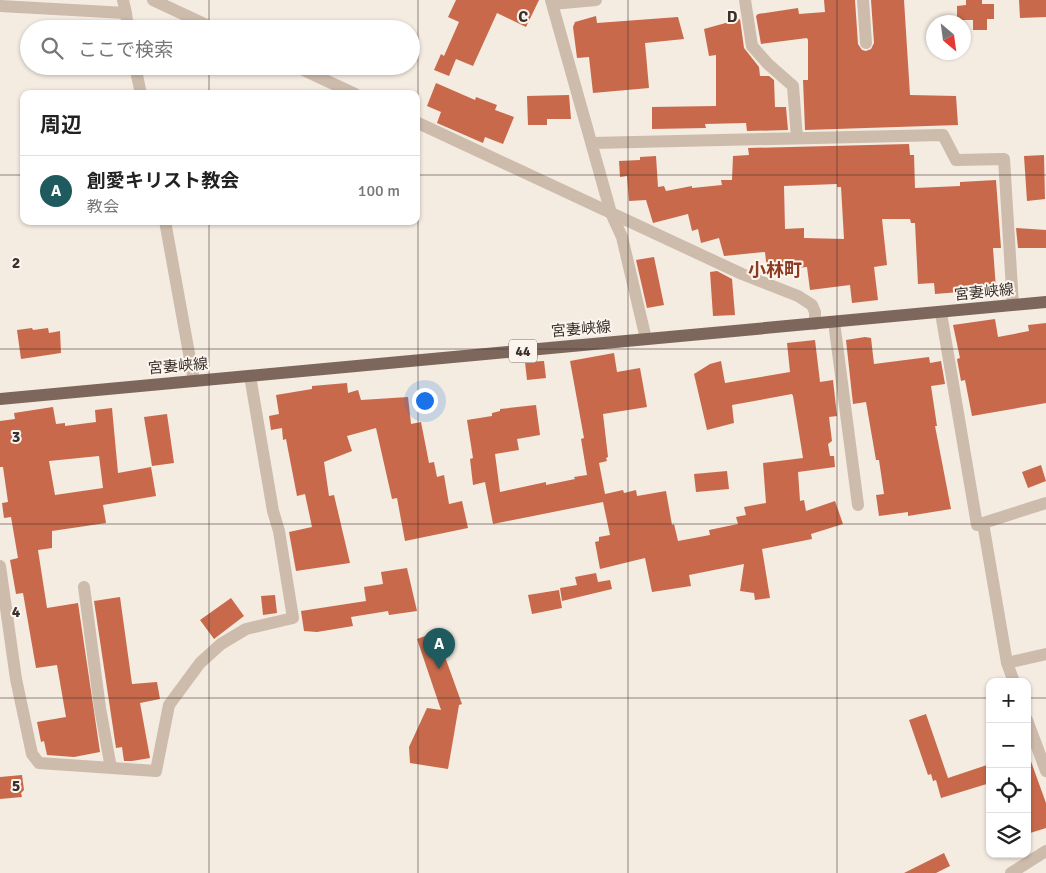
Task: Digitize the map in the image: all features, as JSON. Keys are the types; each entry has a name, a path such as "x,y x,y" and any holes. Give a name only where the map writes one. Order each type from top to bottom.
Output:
{"main road":[{"name":"宮妻峡線","path":"0,399 1046,302"}],"street":[{"path":"124,0 127,20"},
{"path":"153,0 196,20"},
{"path":"596,0 551,2 612,213 622,237 646,339"},
{"path":"745,0 752,46 768,64 793,86 797,138"},
{"path":"863,0 866,43"},
{"path":"0,6 126,13"},
{"path":"138,75 140,90"},
{"path":"315,75 347,90"},
{"path":"420,124 742,274 798,296 812,305 815,312 815,324"},
{"path":"592,143 943,135 956,160 1004,159 1013,305"},
{"path":"166,225 194,381"},
{"path":"940,312 977,525 1046,503"},
{"path":"834,322 858,505"},
{"path":"0,566 16,679 32,754 39,763 156,771 169,705 200,662 221,644 246,629 293,618 280,531 273,511 250,376"},
{"path":"983,523 1007,663 1013,678"},
{"path":"84,587 100,708 112,768"},
{"path":"1007,663 1046,654"},
{"path":"1028,723 1046,771"},
{"path":"1011,873 1046,851"}],"building":[{"path":"456,0 539,0 526,27 497,13 473,66 456,59 449,76 434,70 441,54 444,56 459,22 448,17"},
{"path":"824,0 855,0 858,44 862,50 866,51 871,49 874,43 871,0 904,0 910,95 956,96 958,125 805,130 803,80 808,80 808,40 807,38 761,44 756,16 758,14 798,8 799,14 825,12"},
{"path":"966,0 982,0 982,4 994,4 994,19 987,19 987,30 973,30 971,15 957,15 957,6 966,5"},
{"path":"1019,0 1046,0 1046,17 1020,18"},
{"path":"596,16 597,23 678,17 684,39 645,43 649,88 593,93 589,57 577,58 573,27 575,22"},
{"path":"740,19 744,48 759,67 760,76 769,76 774,80 775,107 786,107 788,130 747,131 746,123 705,124 706,128 652,129 652,107 716,106 716,55 709,56 704,29"},
{"path":"436,83 475,100 476,97 497,105 495,110 514,117 503,144 485,137 483,143 437,123 441,112 427,106"},
{"path":"569,95 571,119 547,119 547,125 528,125 527,96"},
{"path":"909,144 910,155 914,155 915,188 960,186 960,182 996,180 1001,248 993,248 996,289 935,294 934,283 918,284 915,223 911,223 910,219 882,219 887,265 874,267 878,300 852,303 850,285 810,290 807,267 767,270 765,252 724,256 719,238 701,243 698,229 692,231 688,214 653,223 646,200 629,201 627,176 620,177 619,161 640,160 640,157 656,156 658,187 664,186 666,191 692,186 692,188 722,185 721,180 732,180 733,156 749,155 748,148","holes":["837,184 837,187 841,187 844,239 804,238 804,228 785,229 784,186"]},
{"path":"1044,155 1045,199 1027,201 1024,156"},
{"path":"1016,228 1046,230 1046,248 1018,248"},
{"path":"654,257 664,305 647,308 636,260"},
{"path":"717,271 732,279 735,315 713,316 710,272"},
{"path":"995,319 998,337 1029,331 1028,325 1046,323 1046,403 972,416 965,380 961,381 957,359 960,358 953,325"},
{"path":"32,328 33,330 48,328 49,333 60,331 61,353 21,359 17,330"},
{"path":"871,338 874,364 929,357 930,363 941,361 945,384 931,386 937,426 935,426 951,509 908,516 908,512 879,516 876,495 884,494 879,460 876,460 866,402 853,404 846,340"},
{"path":"815,340 820,382 833,380 837,416 829,417 832,441 828,444 830,456 834,456 835,467 798,472 800,501 804,500 806,511 835,501 843,524 811,534 812,539 762,549 770,598 755,600 754,593 740,591 744,564 689,575 691,586 652,592 645,558 600,569 595,542 599,541 599,537 610,535 603,502 493,524 485,482 473,485 470,459 473,458 467,420 492,416 492,413 500,411 500,409 536,405 540,435 517,439 519,450 495,454 500,492 546,482 546,485 587,475 581,439 584,438 570,361 614,353 617,372 640,368 647,407 603,414 608,457 606,458 607,461 599,463 605,494 623,490 624,493 636,490 637,496 666,491 672,525 674,524 678,541 710,535 709,530 738,524 736,517 746,515 744,507 766,503 763,463 803,458 793,396 792,394 732,405 734,423 707,430 694,374 710,364 721,361 725,383 790,372 787,343"},
{"path":"544,361 546,378 527,380 525,362"},
{"path":"347,383 348,393 358,390 361,400 408,397 411,424 421,422 429,463 434,462 437,477 444,475 449,504 462,501 468,528 405,541 397,498 392,499 376,428 347,436 352,451 324,462 329,496 334,495 350,563 296,571 289,532 312,527 305,494 297,496 286,439 283,440 282,428 271,430 269,416 279,414 276,395 312,389 312,386"},
{"path":"53,407 56,424 65,423 65,426 96,422 95,410 112,408 118,473 151,467 156,496 103,505 106,523 52,531 52,548 38,550 47,608 78,603 100,752 74,757 47,755 44,741 41,742 37,722 66,717 57,665 36,668 23,593 16,594 10,560 18,558 11,517 4,518 2,503 8,502 3,467 0,467 0,421 15,419 14,413","holes":["99,456 103,488 55,495 49,461"]},
{"path":"167,414 174,463 152,466 144,417"},
{"path":"1041,465 1046,481 1028,488 1022,472"},
{"path":"727,471 729,489 696,492 694,474"},
{"path":"407,568 417,611 389,615 388,611 351,617 353,626 317,632 304,631 301,611 366,601 364,587 383,584 381,572"},
{"path":"596,573 598,582 610,580 612,589 562,601 560,588 577,585 575,577"},
{"path":"559,590 562,608 532,614 528,595"},
{"path":"275,595 277,613 263,615 261,596"},
{"path":"120,597 132,684 157,682 160,699 140,703 150,758 132,761 124,761 122,747 116,748 94,601"},
{"path":"231,598 244,616 214,639 200,620"},
{"path":"436,632 462,704 459,705 448,769 410,763 409,747 427,708 441,710 417,639"},
{"path":"926,714 948,778 986,765 986,784 941,798 936,780 933,781 931,774 928,775 909,720"},
{"path":"1031,762 1046,803 1046,828 1031,833"},
{"path":"22,775 24,790 21,793 22,797 0,799 0,777"},
{"path":"944,853 950,866 936,873 904,873"}],"place":[{"name":"創愛キリスト教会","path":"439,669"}],"district":[{"name":"小林町","path":"775,270"}]}
